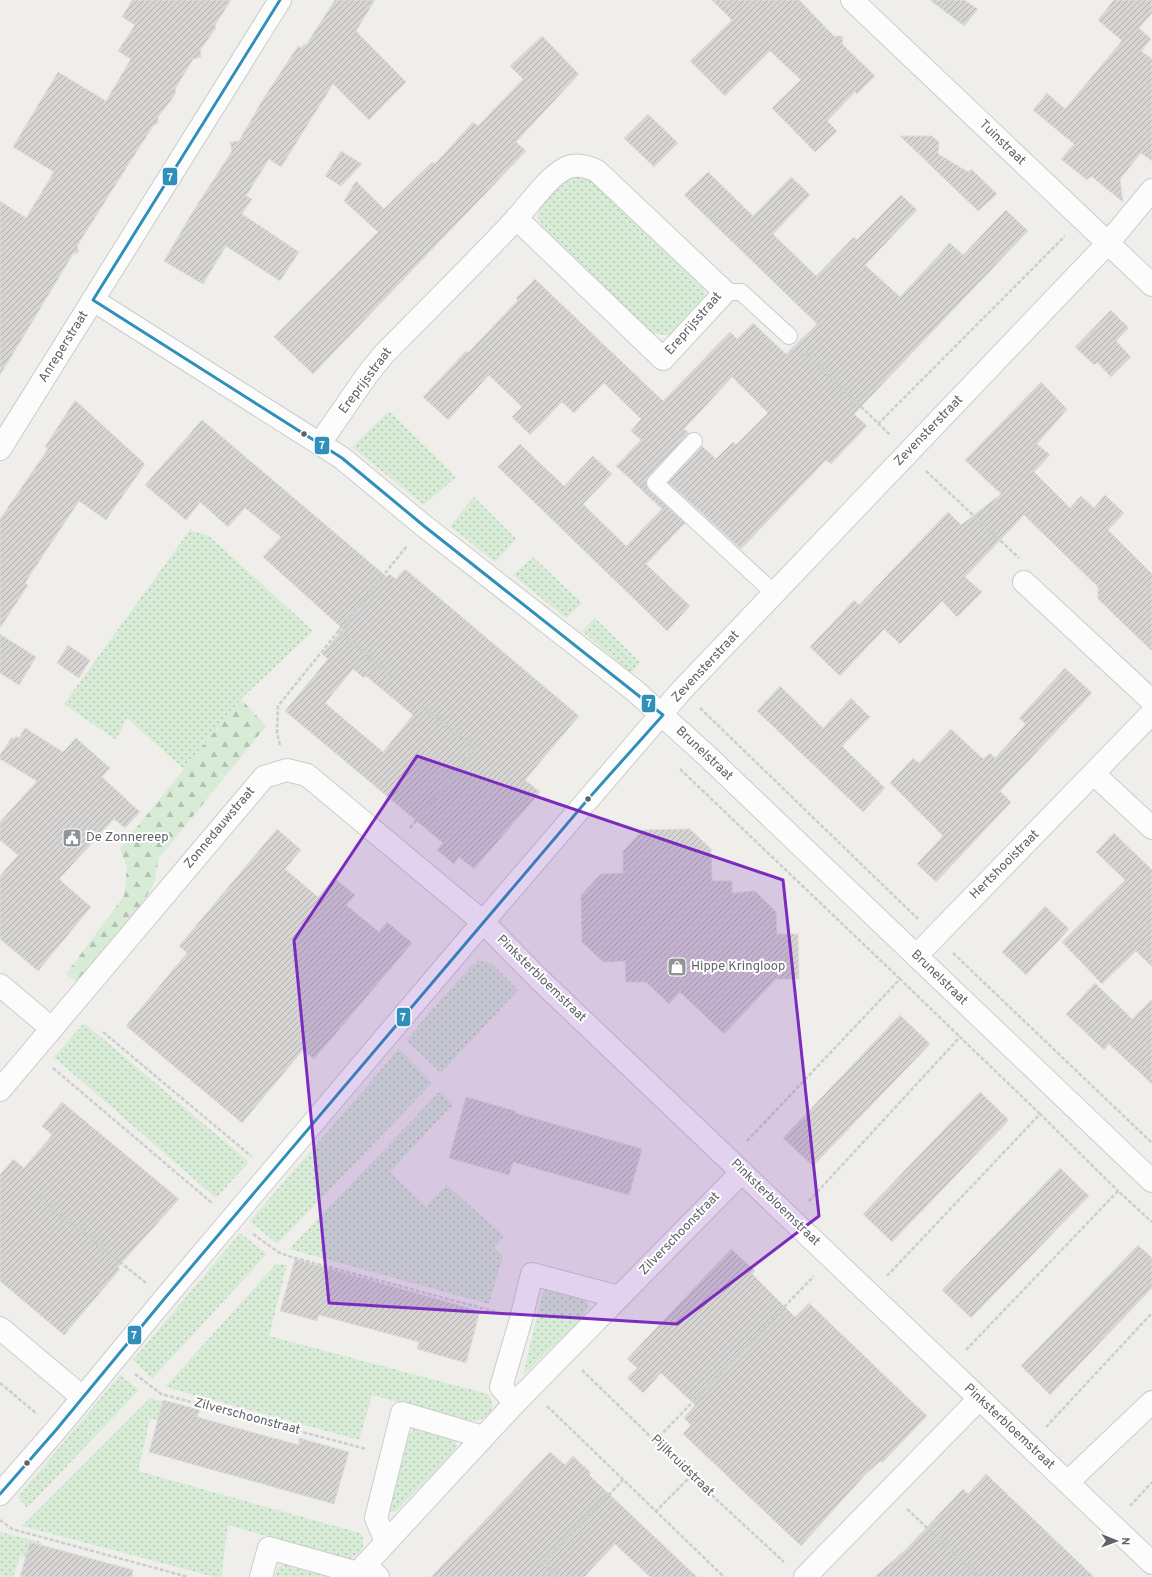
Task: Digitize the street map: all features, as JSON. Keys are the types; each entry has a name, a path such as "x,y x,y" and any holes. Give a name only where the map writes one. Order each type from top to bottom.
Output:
{"street":[{"name":"Anreperstraat","path":"0,449 280,0"},
{"name":"Tuinstraat","path":"852,0 1152,285"},
{"name":"Ereprijsstraat","path":"320,443 367,375 384,354 557,174 575,165 586,166 597,171 725,292 663,359 516,218"},
{"name":"Zevensterstraat","path":"0,1494 56,1430 115,1357 483,922 644,734 663,715 681,691 1108,243 1152,190"},
{"name":"Brunelstraat","path":"93,300 342,458 424,526 526,605 663,715 1152,1181"},
{"path":"1024,582 1152,701"},
{"name":"Hertshooistraat","path":"916,956 1152,713"},
{"path":"287,770 307,775 483,922"},
{"name":"Zonnedauwstraat","path":"0,1090 264,777 287,770"},
{"path":"1094,774 1152,828"},
{"name":"Pinksterbloemstraat","path":"483,922 540,979 1152,1563"},
{"path":"0,985 51,1028"},
{"name":"Zilverschoonstraat","path":"261,1577 269,1548 364,1573 386,1542 483,1437 742,1172"},
{"path":"522,1396 501,1387 522,1319 532,1274 619,1297"},
{"path":"0,1328 82,1397"},
{"path":"797,1572 888,1491 979,1399"},
{"path":"1068,1482 1152,1402"},
{"path":"386,1542 376,1518 390,1455 402,1413 483,1437"}],"lane":[{"path":"725,292 741,292 789,336"},
{"path":"694,441 655,483 775,594"}],"path":[{"path":"878,424 1083,219"},
{"path":"287,770 278,733 278,706 338,630 424,526"},
{"path":"338,630 391,676"},
{"path":"393,848 475,749 422,706"},
{"path":"678,767 1152,1222"},
{"path":"752,1146 746,1141 900,979"},
{"path":"103,1032 253,1158"},
{"path":"808,1203 960,1037"},
{"path":"32,1051 214,1205"},
{"path":"886,1277 1040,1114"},
{"path":"964,1352 1118,1191"},
{"path":"40,1198 165,1298"},
{"path":"278,1252 522,1319"},
{"path":"655,1441 832,1258"},
{"path":"881,1271 892,1282"},
{"path":"1044,1429 1152,1313"},
{"name":"Pijlkruidstraat","path":"565,1353 691,1476 797,1572"},
{"name":"Zilverschoonstraat","path":"115,1357 161,1394 390,1455"},
{"path":"0,1383 56,1430"},
{"path":"522,1396 623,1480 724,1577"},
{"path":"655,1512 691,1476"},
{"path":"558,1577 543,1563 623,1480"},
{"path":"1127,1509 1152,1482"},
{"path":"888,1491 979,1577"},
{"path":"0,1520 12,1530 188,1577"}],"highlighted area":[{"path":"417,756 783,880 819,1216 677,1324 329,1303 294,940"}],"green space":[{"path":"571,175 584,175 596,181 704,289 705,297 671,336 646,332 543,231 538,218 540,205"},
{"path":"389,411 456,477 424,505 352,447"},
{"path":"474,497 516,539 495,562 450,526"},
{"path":"190,530 209,536 313,631 241,699 184,769 127,718 116,740 64,704"},
{"path":"533,557 582,603 566,618 513,575"},
{"path":"595,618 640,662 631,673 582,631"},
{"path":"241,699 266,726 159,858 154,883 135,917 77,982 66,974 124,896 127,868 120,848"},
{"path":"478,960 492,964 518,990 441,1073 406,1040 470,967"},
{"path":"84,1023 249,1162 216,1198 54,1057"},
{"path":"399,1049 432,1083 277,1244 250,1221"},
{"path":"440,1091 453,1104 390,1172 426,1207 447,1185 504,1236 494,1247 503,1256 489,1304 289,1249"},
{"path":"240,1233 267,1254 152,1379 133,1360"},
{"path":"276,1264 287,1265 269,1336 488,1394 491,1400 492,1410 486,1417 469,1421 372,1395 359,1440 165,1387"},
{"path":"544,1288 582,1296 589,1306 582,1318 523,1375"},
{"path":"120,1375 139,1390 27,1508 18,1497"},
{"path":"150,1398 176,1406 173,1424 150,1419 138,1471 360,1533 363,1538 363,1546 359,1554 346,1560 228,1525 221,1577 215,1577 22,1526"},
{"path":"420,1424 454,1438 457,1446 453,1453 395,1512 388,1512 409,1436 413,1429"},
{"path":"0,1532 41,1542 36,1561 20,1556 13,1577 0,1577"},
{"path":"287,1562 324,1574 325,1577 275,1577 277,1568"}],"building":[{"path":"132,0 231,0 215,25 216,28 200,50 201,57 193,59 175,89 176,92 158,117 158,123 153,126 77,246 79,252 73,254 0,375 0,201 26,218 54,172 13,147 58,72 106,101 131,59 118,51 135,25 122,17"},
{"path":"335,0 375,0 356,31 406,82 369,120 333,84 281,167 269,159 246,196 252,199 242,214 299,252 280,281 226,246 203,284 164,261 192,213 232,151 230,142 239,141 262,101 298,46 302,48 304,44 306,45"},
{"path":"712,0 799,0 834,36 843,36 842,44 875,76 857,94 855,92 827,121 837,131 815,152 772,108 801,80 770,51 725,96 690,61 732,20"},
{"path":"930,0 964,0 978,9 964,26"},
{"path":"1114,0 1152,0 1152,13 1139,28 1151,39 1141,51 1152,59 1152,161 1141,153 1120,179 1123,202 1091,176 1087,180 1061,159 1074,144 1033,110 1047,93 1065,109 1122,41 1098,20"},
{"path":"542,36 579,74 516,142 526,151 313,374 274,337 378,232 344,201 356,181 384,209 432,162 435,164 473,122 478,126 523,79 510,66"},
{"path":"648,114 678,143 654,167 624,138"},
{"path":"900,136 932,136 939,142 938,154 968,172 971,169 997,194 978,211"},
{"path":"341,151 362,164 341,186 325,176"},
{"path":"708,172 753,216 791,177 801,186 810,195 773,234 816,276 854,237 857,240 901,195 917,210 865,265 900,297 950,243 963,255 1006,210 1028,231 854,414 867,426 831,464 826,460 741,549 668,482 702,446 716,459 733,442 736,445 768,413 732,377 684,429 689,433 646,481 649,490 685,523 646,564 690,606 667,631 498,467 520,444 564,486 593,456 612,474 583,504 626,546 662,509 616,466 641,440 631,431 641,419 604,383 574,413 562,402 530,435 512,417 522,407 489,375 448,420 423,397 466,351 468,353 518,300 516,298 535,279 663,401 730,332 737,339 753,323 786,354 817,324 684,195"},
{"path":"1111,310 1129,328 1116,341 1131,357 1111,377 1097,362 1094,365 1075,347"},
{"path":"1041,382 1067,409 1037,444 1050,455 1034,472 1070,508 1081,496 1094,508 1105,495 1124,513 1108,530 1152,574 1152,651 1098,599 1098,587 1024,515 965,577 982,592 957,617 942,601 900,644 884,629 840,676 810,647 854,600 859,605 948,512 961,525 1001,494 965,460"},
{"path":"75,400 145,464 106,520 79,501 25,583 28,585 0,628 0,519 48,449 45,447"},
{"path":"202,420 387,577 389,574 396,579 405,569 579,716 525,780 540,792 474,869 459,857 454,864 437,850 443,843 285,711 328,659 322,654 343,629 263,557 281,537 245,508 228,527 200,502 186,520 145,485","holes":["353,669 364,678 366,676 413,715 383,752 325,703"]},
{"path":"0,634 36,657 19,685 0,673"},
{"path":"68,645 90,660 79,678 57,663"},
{"path":"1065,668 1092,693 1000,791 1011,802 936,882 917,864 943,836 890,783 913,758 919,763 951,729 983,759 990,753 995,758 1026,724 1019,718"},
{"path":"780,686 823,728 851,698 870,717 842,746 885,788 863,812 757,711"},
{"path":"25,728 63,752 76,738 110,768 102,777 140,812 125,828 114,819 59,879 91,907 38,971 0,939 0,876 18,855 0,840 0,822 37,781 0,759 0,755 12,737 14,739 16,736 19,738"},
{"path":"277,829 301,850 285,869 318,897 334,878 355,895 346,905 379,932 387,922 412,943 314,1059 303,1050 242,1123 126,1026 187,953 179,946"},
{"path":"690,829 711,849 712,881 732,881 732,893 755,891 776,912 777,934 798,934 799,979 776,979 724,1034 680,992 669,1004 646,982 626,982 625,961 603,962 582,942 581,895 601,874 623,873 623,851 643,830"},
{"path":"1114,833 1152,870 1152,967 1136,951 1102,984 1062,942 1125,880 1096,852"},
{"path":"1045,906 1069,929 1026,975 1002,952"},
{"path":"1095,983 1132,1019 1152,999 1152,1084 1109,1044 1104,1050 1066,1014"},
{"path":"900,1015 930,1044 813,1166 783,1138"},
{"path":"980,1092 1009,1120 892,1242 863,1214"},
{"path":"466,1097 515,1111 515,1113 642,1149 629,1195 513,1162 509,1175 449,1158"},
{"path":"62,1102 179,1199 118,1267 120,1269 64,1335 0,1281 0,1175 13,1159 24,1168 52,1135 42,1126"},
{"path":"1060,1168 1089,1196 971,1318 942,1290"},
{"path":"1138,1245 1152,1258 1152,1288 1050,1395 1021,1366"},
{"path":"731,1249 755,1271 752,1274 795,1317 809,1303 927,1416 882,1463 880,1461 864,1476 801,1546 683,1434 691,1425 684,1418 695,1405 661,1373 643,1393 627,1378 637,1368 627,1359"},
{"path":"295,1259 480,1311 466,1363 417,1349 419,1342 319,1315 317,1321 280,1311"},
{"path":"163,1400 200,1410 197,1417 299,1445 299,1438 349,1452 334,1504 149,1452"},
{"path":"550,1452 565,1465 573,1456 591,1473 589,1475 697,1577 650,1577 615,1544 584,1577 431,1577"},
{"path":"986,1474 1094,1577 875,1577 906,1549 963,1489 968,1494"},
{"path":"30,1542 133,1570 132,1577 20,1577"}],"transit line":[{"name":"7","path":"0,1494 56,1430 165,1298 589,798 663,715 424,526 342,458 93,300 280,0"}],"place":[{"name":"De Zonnereep","path":"72,838"},
{"name":"Hippe Kringloop","path":"677,967"}]}
